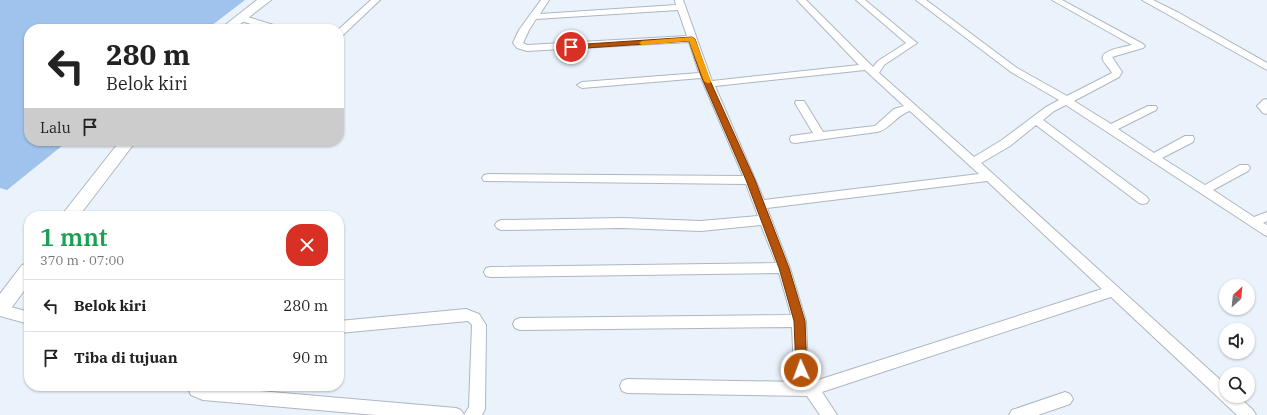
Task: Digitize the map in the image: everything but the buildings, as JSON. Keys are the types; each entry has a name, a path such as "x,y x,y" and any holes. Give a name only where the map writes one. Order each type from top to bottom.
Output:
{"main road":[{"path":"233,24 265,0"},
{"path":"74,211 124,146"},
{"path":"0,309 24,277"}],"street":[{"path":"344,29 376,0"},
{"path":"545,0 524,30 518,43 523,48 587,46 692,39"},
{"path":"801,0 870,70 974,162 1219,388"},
{"path":"582,85 707,80 870,70 912,43 860,0"},
{"path":"920,0 1014,70 1110,128 1267,231"},
{"path":"974,162 1006,143 1050,109 1116,75 1117,72 1109,63 1107,56 1140,46 1056,0"},
{"path":"1146,0 1176,15 1267,68"},
{"path":"533,17 680,4 707,80 750,180 764,220 784,268 799,321 801,370 811,389 829,415"},
{"path":"241,18 261,24"},
{"path":"1267,102 1262,106 1267,111"},
{"path":"800,103 820,136"},
{"path":"795,139 876,129 882,127 898,111 912,107"},
{"path":"1110,128 1152,108"},
{"path":"1036,120 1143,200"},
{"path":"1155,157 1189,139"},
{"path":"1205,190 1244,168"},
{"path":"760,205 989,176"},
{"path":"488,178 750,180"},
{"path":"1253,222 1267,216"},
{"path":"501,224 622,222 701,226 764,220"},
{"path":"491,272 784,268"},
{"path":"626,386 811,389 1113,291"},
{"path":"0,309 24,316"},
{"path":"344,326 466,315 477,319 480,325 477,409 472,415"},
{"path":"520,324 799,321"},
{"path":"198,391 203,393 456,415"},
{"path":"1017,415 1065,399"},
{"path":"1235,403 1248,415"}],"shaded area":[{"path":"0,0 245,0 214,24 24,24 24,146 62,146 7,190 0,188"}],"slow traffic":[{"path":"642,43 692,39 707,81"}],"route":[{"path":"571,47 692,39 705,76 750,180 764,220 784,268 799,321 801,370"}]}
